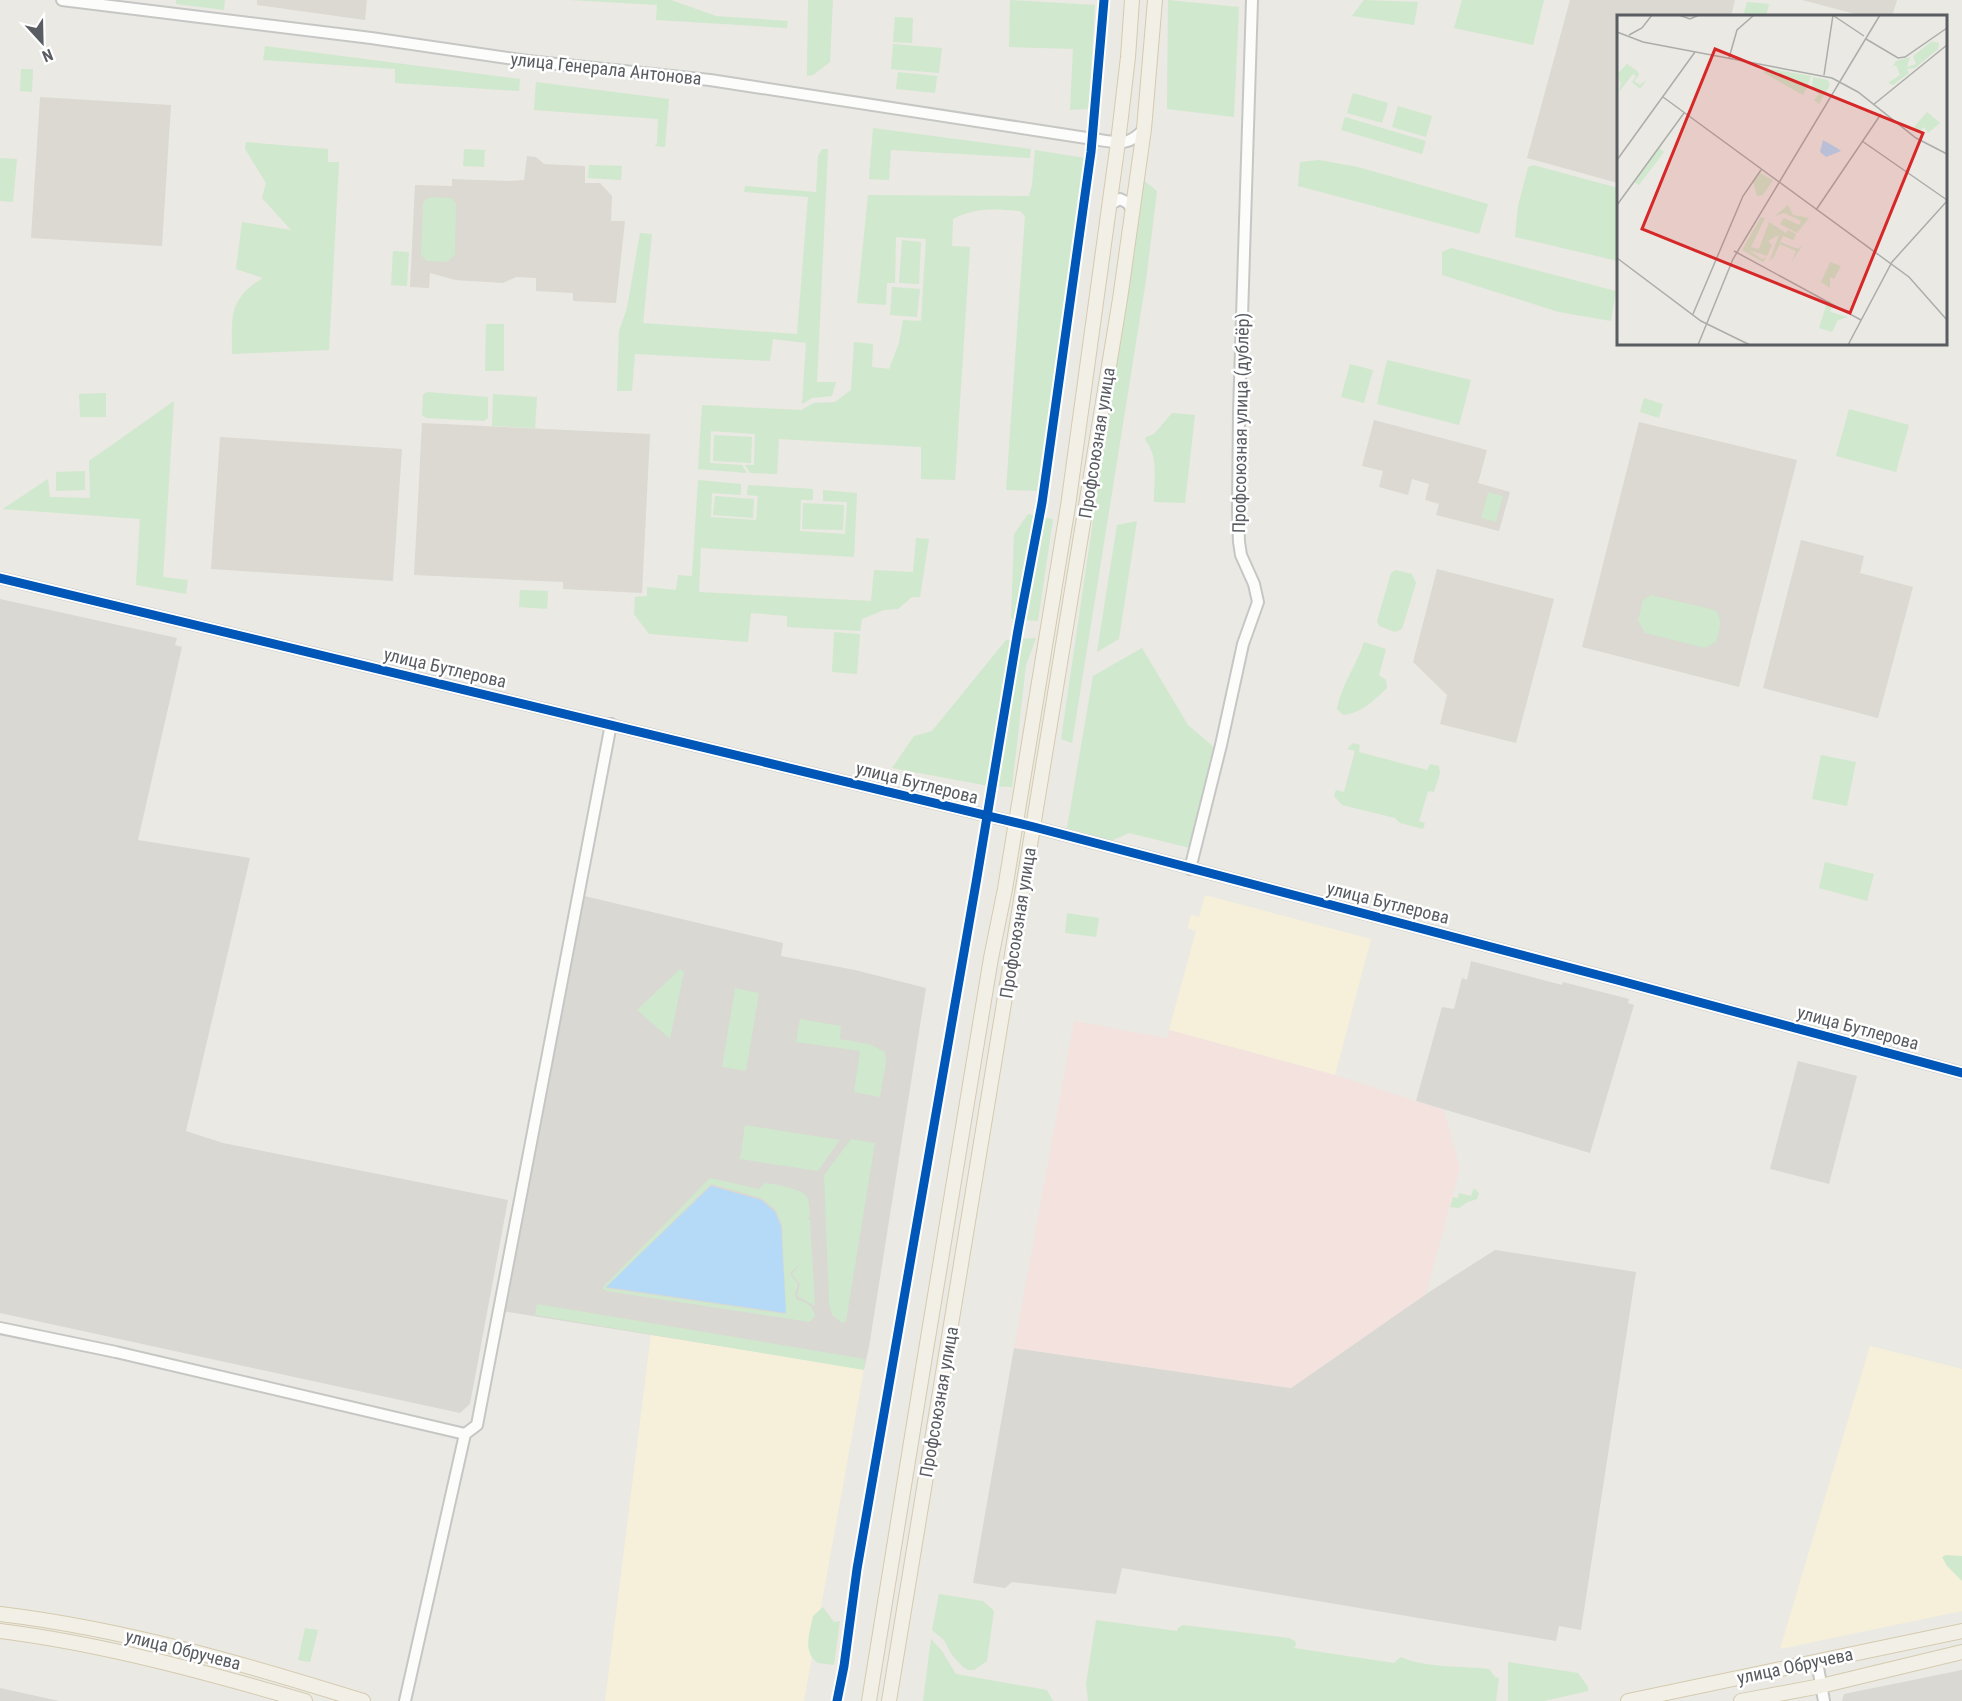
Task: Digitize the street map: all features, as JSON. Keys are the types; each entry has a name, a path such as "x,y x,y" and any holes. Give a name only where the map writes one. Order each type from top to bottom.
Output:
{"main road":[{"name":"Профсоюзная улица","path":"869,1701 1068,506 1118,142 1132,0"},
{"name":"Профсоюзная улица","path":"890,1701 1133,212 1144,129 1155,0"},
{"name":"улица Обручева","path":"0,1614 88,1627 147,1641 289,1678 363,1701"},
{"name":"улица Обручева","path":"1628,1701 1962,1630"},
{"name":"улица Обручева","path":"0,1631 41,1636 142,1657 305,1701"},
{"name":"улица Обручева","path":"1741,1701 1821,1686 1962,1652"}],"street":[{"name":"улица Генерала Антонова","path":"62,0 371,38 528,61 710,81 1118,142"},
{"name":"Профсоюзная улица (дублёр)","path":"1190,869 1243,644 1258,602 1254,584 1241,555 1238,512 1252,0"},
{"path":"1118,142 1128,142 1136,138 1144,129"},
{"path":"1108,209 1111,204 1120,199 1128,203 1133,212"},
{"name":"улица Бутлерова","path":"0,578 1034,827 1962,1073"},
{"path":"405,1701 465,1434 477,1425 611,724"},
{"path":"0,1328 116,1352 465,1434"},
{"path":"1817,1662 1824,1701"}],"shaded area":[{"path":"257,0 367,0 365,20 257,5"},
{"path":"1570,0 1735,0 1731,15 1617,15 1617,183 1527,158"},
{"path":"1802,0 1897,0 1892,15 1859,15"},
{"path":"40,97 171,105 162,246 31,238"},
{"path":"527,156 536,157 544,164 585,166 585,183 600,183 612,196 611,221 625,221 616,303 573,301 573,293 536,291 536,278 516,277 503,283 455,280 430,273 429,288 410,287 415,185 452,186 452,179 524,180"},
{"path":"1374,420 1487,450 1478,483 1510,492 1499,531 1436,515 1439,504 1425,500 1429,484 1412,479 1408,495 1379,487 1383,471 1362,466"},
{"path":"1639,422 1797,460 1739,687 1582,647"},
{"path":"422,423 650,434 642,593 563,589 563,582 414,575"},
{"path":"220,437 402,449 393,581 211,569"},
{"path":"1801,540 1864,556 1860,573 1913,587 1878,718 1763,688"},
{"path":"1437,569 1554,599 1516,743 1440,724 1447,695 1413,662"},
{"path":"0,599 177,638 175,645 182,647 138,840 250,858 186,1131 223,1143 508,1200 470,1404 460,1413 0,1313"},
{"path":"580,895 783,943 781,956 855,970 926,988 864,1369 501,1311"},
{"path":"1205,895 1371,939 1335,1075 1169,1030 1196,931 1188,928 1191,915 1199,917"},
{"path":"1471,961 1562,985 1563,982 1629,999 1628,1003 1634,1005 1590,1153 1416,1101 1442,1007 1454,1009 1462,978 1467,980"},
{"path":"1074,1021 1167,1038 1169,1030 1335,1075 1444,1110 1460,1168 1426,1294 1291,1388 1014,1348"},
{"path":"1798,1061 1857,1076 1829,1184 1770,1169"},
{"path":"1495,1250 1636,1272 1581,1630 1559,1626 1556,1641 1122,1568 1116,1594 1012,1582 1005,1588 973,1583 1014,1348 1291,1388 1426,1294"},
{"path":"651,1334 864,1369 804,1701 605,1701"},
{"path":"1870,1346 1962,1369 1962,1611 1780,1649"},
{"path":"1962,1670 1962,1701 1842,1701 1844,1694"},
{"path":"0,1688 59,1701 0,1701"}],"green space":[{"path":"176,0 225,0 224,10 176,4"},
{"path":"570,0 671,0 716,16 788,21 787,28 656,20 657,5"},
{"path":"808,0 833,0 830,62 813,75 807,76"},
{"path":"1010,0 1095,5 1089,109 1070,110 1073,49 1009,47"},
{"path":"1168,0 1239,7 1234,117 1167,109"},
{"path":"1364,0 1418,2 1414,25 1352,16"},
{"path":"1462,0 1544,0 1533,45 1454,28"},
{"path":"1747,2 1769,4 1766,15 1743,15"},
{"path":"895,17 913,18 912,43 893,42"},
{"path":"893,44 942,48 939,73 891,69"},
{"path":"265,46 520,79 519,91 395,83 395,69 263,60"},
{"path":"21,69 33,69 32,92 20,91"},
{"path":"898,72 937,76 935,93 896,89"},
{"path":"536,82 669,99 665,147 655,146 658,119 534,110"},
{"path":"1353,93 1388,103 1382,123 1347,113"},
{"path":"1398,106 1432,116 1426,137 1392,127"},
{"path":"1345,117 1426,141 1422,154 1341,130"},
{"path":"873,128 1031,149 1030,158 891,150 889,180 869,179"},
{"path":"246,142 328,149 328,162 339,162 329,350 232,354 234,310 243,294 263,278 236,269 242,222 291,230 262,198 266,183 245,149"},
{"path":"464,149 485,150 484,167 463,166"},
{"path":"822,149 828,149 817,382 836,382 832,396 812,398 802,404 806,343 773,339 770,361 635,354 632,391 617,391 619,331 627,308 640,233 652,234 643,323 797,334 808,197 744,192 745,186 816,192 818,156"},
{"path":"1035,150 1085,158 1041,491 1006,490 1025,216 1020,211 969,212 953,219 952,246 970,247 955,480 921,479 921,447 779,439 777,474 750,473 745,465 754,465 755,434 711,431 710,463 742,465 747,473 698,469 702,405 801,410 814,403 835,402 851,390 854,342 873,344 872,367 889,369 899,343 903,320 921,321 926,239 896,237 895,283 887,283 886,305 857,303 868,195 1029,196"},
{"path":"0,158 17,159 13,202 0,201"},
{"path":"1319,160 1358,167 1488,204 1479,234 1298,186 1300,162"},
{"path":"589,165 622,166 621,180 588,178"},
{"path":"1533,165 1617,188 1617,261 1515,237 1518,206 1528,167"},
{"path":"1143,180 1157,191 1146,280 1072,743 1061,739"},
{"path":"431,197 451,198 456,204 455,255 447,262 427,261 421,255 423,203"},
{"path":"902,240 921,242 919,284 899,283"},
{"path":"1451,248 1616,291 1611,321 1559,312 1442,275 1442,252"},
{"path":"393,251 409,252 407,286 391,285"},
{"path":"892,287 920,289 917,317 890,315"},
{"path":"486,324 504,324 504,371 485,371"},
{"path":"1387,360 1471,380 1459,425 1377,404"},
{"path":"1350,364 1373,370 1364,403 1341,397"},
{"path":"427,392 488,397 488,418 484,421 426,418 422,415 423,395"},
{"path":"106,393 106,417 80,417 79,394"},
{"path":"493,394 537,397 535,428 492,426"},
{"path":"1644,398 1663,404 1659,418 1640,412"},
{"path":"174,401 163,577 188,580 186,594 136,585 140,519 3,509 48,479 50,497 90,498 89,461"},
{"path":"1849,409 1909,425 1896,472 1836,456"},
{"path":"1172,413 1195,415 1185,503 1154,502 1154,461 1145,440 1146,437 1154,434"},
{"path":"714,435 752,437 751,463 713,461"},
{"path":"85,471 85,490 56,491 56,472"},
{"path":"698,480 741,484 741,495 712,493 711,517 756,520 758,496 747,495 748,485 813,489 813,500 801,500 800,531 845,534 847,502 823,501 823,490 857,493 854,557 701,548 699,592 871,601 874,570 913,572 916,538 929,539 920,597 912,597 898,609 884,610 862,619 860,631 787,627 787,616 751,613 748,642 649,634 634,614 635,597 647,596 647,587 676,590 678,575 692,576"},
{"path":"1488,492 1503,496 1496,522 1481,518"},
{"path":"715,496 754,499 753,518 713,515"},
{"path":"803,503 844,505 843,530 802,529"},
{"path":"1028,514 1053,519 1038,621 1011,619 1014,534"},
{"path":"1137,521 1119,639 1097,652 1117,525"},
{"path":"1396,570 1412,574 1416,583 1402,629 1395,632 1379,626 1377,621 1391,573"},
{"path":"520,590 548,591 547,609 519,607"},
{"path":"1651,595 1715,610 1720,622 1716,642 1705,648 1645,633 1638,620 1643,600"},
{"path":"834,632 860,634 857,674 832,672"},
{"path":"1036,638 1026,665 1012,787 989,786 892,768 914,736 932,731 1006,640"},
{"path":"1364,642 1386,649 1379,675 1386,680 1387,688 1362,709 1343,715 1337,709 1339,700"},
{"path":"1142,648 1188,725 1215,748 1190,848 1129,833 1111,841 1067,828 1093,676"},
{"path":"1353,743 1360,745 1359,752 1427,770 1430,764 1439,766 1440,773 1434,792 1428,791 1419,821 1425,823 1423,829 1400,823 1395,818 1342,805 1334,796 1336,790 1344,792 1355,751 1347,749"},
{"path":"1821,755 1856,762 1847,806 1812,799"},
{"path":"1825,862 1874,874 1867,901 1819,888"},
{"path":"1067,913 1099,918 1096,937 1065,933"},
{"path":"680,969 684,972 670,1039 637,1010"},
{"path":"735,988 759,993 746,1071 722,1067"},
{"path":"800,1019 841,1026 840,1039 869,1044 885,1052 886,1063 880,1097 854,1092 860,1051 796,1042"},
{"path":"745,1125 840,1140 818,1171 740,1159"},
{"path":"851,1139 875,1143 846,1321 842,1323 832,1315 829,1303 824,1175"},
{"path":"710,1178 759,1189 765,1183 781,1186 794,1189 808,1199 810,1217 807,1218 810,1220 815,1306 797,1296 800,1284 792,1274 800,1264 790,1273 798,1285 795,1293 796,1299 808,1304 814,1312 815,1316 810,1322 606,1291 602,1288","holes":["711,1184 761,1198 775,1209 782,1225 786,1314 605,1288"]},
{"path":"1474,1188 1479,1193 1477,1199 1459,1208 1450,1207 1453,1197 1458,1198 1459,1193 1471,1196"},
{"path":"537,1304 865,1359 864,1370 535,1315"},
{"path":"1962,1556 1962,1581 1947,1566 1942,1557"},
{"path":"939,1594 983,1601 994,1611 987,1661 974,1670 963,1667 952,1655 944,1640 932,1630"},
{"path":"823,1607 834,1622 840,1621 834,1665 818,1663 809,1648 813,1616"},
{"path":"1096,1620 1177,1631 1183,1625 1289,1638 1295,1641 1294,1648 1394,1663 1401,1657 1432,1665 1489,1669 1495,1677 1499,1678 1496,1701 1088,1701 1086,1684"},
{"path":"305,1628 318,1630 310,1662 298,1660"},
{"path":"931,1639 942,1651 956,1674 1047,1690 1053,1701 923,1701"},
{"path":"1508,1662 1578,1673 1588,1687 1588,1691 1544,1701 1508,1701"}],"water":[{"path":"711,1186 761,1200 775,1212 781,1226 786,1313 606,1287"}],"cycle path":[{"path":"837,1701 857,1569 1018,630 1042,503 1091,152 1104,0"},
{"path":"0,578 1034,827 1962,1073"}]}
